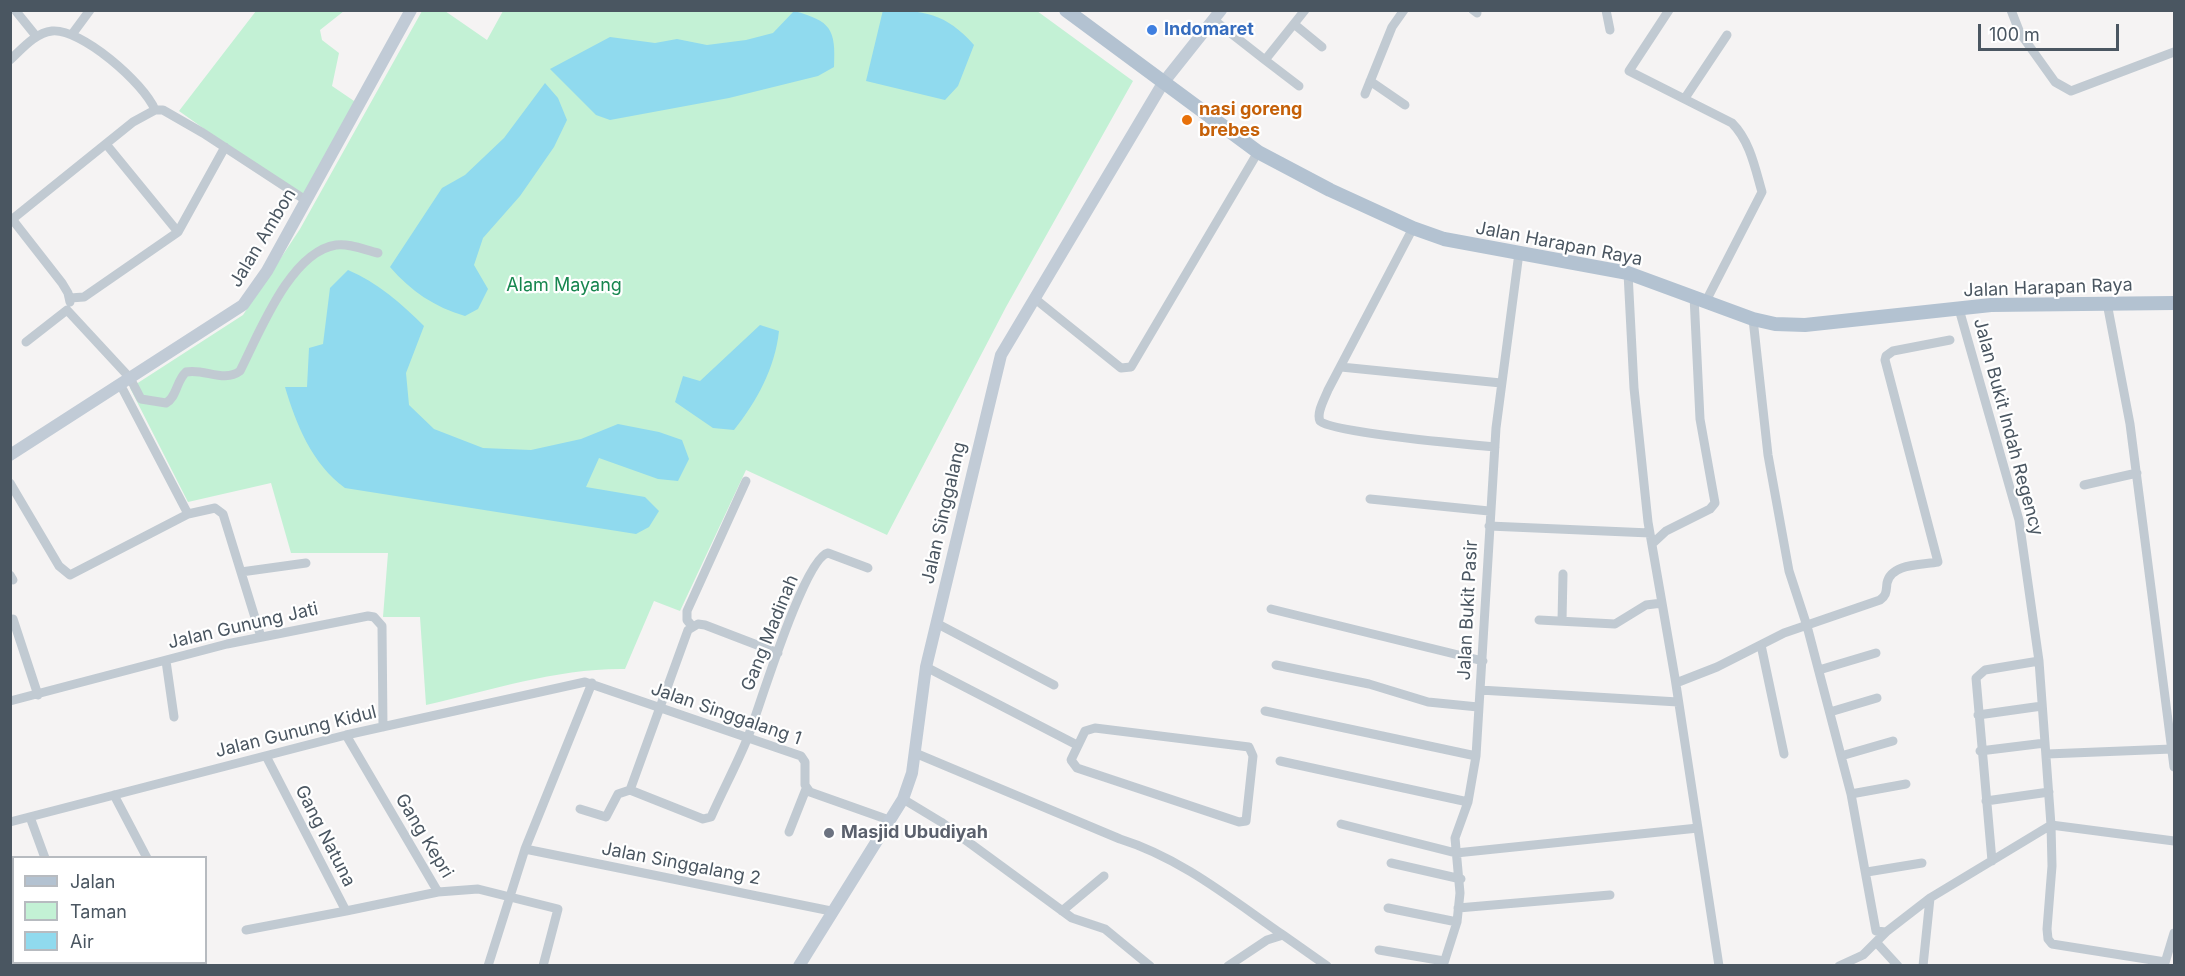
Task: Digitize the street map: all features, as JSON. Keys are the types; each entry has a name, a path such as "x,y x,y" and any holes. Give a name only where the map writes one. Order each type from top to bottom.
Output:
{"main road":[{"name":"Jalan Ambon","path":"10,454 243,305 267,271 307,201 411,10"},
{"name":"Jalan Harapan Raya","path":"1066,10 1258,152 1320,185 1413,228 1444,239 1628,273 1753,319 1775,324 1805,326 1991,305 2175,303"},
{"name":"Jalan Singgalang","path":"799,966 831,911 903,799 912,773 926,667 998,363 1034,298 1163,82 1217,15"}],"street":[{"path":"15,10 36,36"},
{"path":"73,33 90,10"},
{"path":"1265,60 1305,10"},
{"path":"1365,94 1392,27 1404,10"},
{"path":"1606,10 1610,30"},
{"path":"1652,544 1666,531 1710,509 1715,502 1700,419 1700,298 1762,192 1751,154 1740,131 1732,123 1629,71 1669,10"},
{"path":"2011,10 2020,33 2055,82 2071,91 2175,52"},
{"path":"1217,15 1265,60 1299,86"},
{"path":"1294,24 1322,47"},
{"path":"10,60 36,36 49,31 73,33 106,57 146,92 155,110"},
{"path":"1685,98 1727,34"},
{"path":"1370,81 1405,105"},
{"path":"70,298 11,220 133,122 155,110 163,110 225,147 307,201"},
{"path":"106,144 178,232"},
{"path":"70,298 84,297 178,232 225,147"},
{"path":"1034,298 1121,368 1131,367 1258,152"},
{"path":"1413,228 1318,415 1323,424 1371,433 1495,447"},
{"path":"67,310 141,399 166,403 172,399 177,384 186,372 201,371 221,376 237,373 282,290 306,262 320,250 335,245 378,253"},
{"name":"Jalan Bukit Pasir","path":"1443,963 1456,922 1461,879 1455,838 1468,802 1476,756 1483,661 1489,512 1501,383 1519,253"},
{"path":"1628,273 1634,388 1650,533 1676,683 1719,966"},
{"path":"26,342 67,310 70,298"},
{"path":"2107,303 2137,473 2175,766"},
{"name":"Jalan Bukit Indah Regency","path":"1959,309 2019,520 2039,660 2052,825 2048,939 2058,947 2165,964"},
{"path":"1753,319 1768,455 1789,571 1807,626 1851,794 1875,929 1879,933 1886,932"},
{"path":"1676,683 1807,626 1880,600 1884,597 1893,571 1938,562 1885,360 1886,356 1893,351 1950,340"},
{"path":"1341,367 1501,383"},
{"path":"125,381 188,514"},
{"path":"2084,485 2137,473"},
{"path":"692,626 687,620 687,611 746,482"},
{"path":"10,483 59,566 70,575 188,514 214,508 223,514 261,637"},
{"path":"1370,499 1489,512"},
{"path":"1489,526 1650,533"},
{"name":"Gang Madinah","path":"630,790 707,819 711,817 748,737 800,594 822,554 828,553 868,568"},
{"path":"241,572 306,563"},
{"path":"1562,621 1563,574"},
{"path":"1539,620 1615,624 1646,605 1662,603"},
{"path":"1271,609 1483,661"},
{"name":"Jalan Gunung Jati","path":"10,701 261,637 374,617 382,626 383,727"},
{"path":"13,619 38,695"},
{"path":"936,623 1054,686"},
{"path":"580,809 606,817 618,794 630,790 661,710 688,630 692,626 705,625 777,653"},
{"path":"1761,645 1784,754"},
{"path":"1818,670 1876,653"},
{"path":"1992,861 1980,751 1978,674 2039,660"},
{"path":"166,661 174,717"},
{"path":"1276,665 1369,684 1428,702 1478,707"},
{"path":"926,667 1077,745"},
{"name":"Jalan Gunung Kidul","path":"10,822 346,735 577,683 592,683"},
{"path":"488,966 525,849 592,683"},
{"name":"Jalan Singgalang 1","path":"592,683 661,710 748,737 804,759 806,789"},
{"path":"1480,690 1678,702"},
{"path":"1830,712 1877,698"},
{"path":"1978,715 2042,706"},
{"path":"1265,711 1476,756"},
{"path":"1095,728 1249,747 1253,756 1246,821 1239,822 1077,768 1071,760 1077,745 1085,731 1095,728"},
{"name":"Gang Kepri","path":"346,735 438,892 478,889 510,895 558,909 543,966"},
{"path":"1841,756 1893,741"},
{"path":"1980,751 2045,743"},
{"path":"2046,754 2172,749"},
{"path":"915,753 1100,831 1148,847 1181,865 1328,966"},
{"name":"Gang Natuna","path":"266,756 346,911 438,892"},
{"path":"1281,761 1468,802"},
{"path":"1851,794 1906,784"},
{"path":"789,832 806,789 889,820"},
{"path":"1986,801 2049,792"},
{"path":"114,795 146,856"},
{"path":"903,799 941,822 1072,918 1105,929 1150,966"},
{"path":"30,817 44,856"},
{"path":"1341,824 1456,853 1698,828"},
{"path":"1839,966 1863,955 1886,932 1930,898 2052,825 2175,842"},
{"name":"Jalan Singgalang 2","path":"525,849 831,911"},
{"path":"1391,863 1461,879"},
{"path":"1866,872 1922,863"},
{"path":"1062,911 1104,876"},
{"path":"1458,908 1610,895"},
{"path":"1923,966 1930,898"},
{"path":"1388,908 1456,922"},
{"path":"246,930 346,911"},
{"path":"2165,964 2175,933"},
{"path":"1228,966 1267,940 1283,935"},
{"path":"1876,942 1898,966"},
{"path":"1379,950 1443,963"}],"green space":[{"path":"256,11 344,11 320,30 322,40 339,53 332,86 357,103 305,196 258,167 179,111"},
{"name":"Alam Mayang","path":"422,11 445,11 487,40 503,11 1037,11 1133,81 1006,307 887,535 746,470 680,611 654,601 625,669 550,676 426,705 420,617 383,617 388,553 291,553 271,483 188,502 130,388 243,315 300,229"}],"water":[{"path":"883,10 910,11 933,16 954,26 974,45 958,86 945,100 866,81"},
{"path":"794,11 816,19 829,28 834,44 834,67 818,76 729,98 610,120 596,115 550,69 610,37 655,43 677,39 707,45 746,40 773,33"},
{"path":"545,83 558,98 567,120 554,147 520,196 483,238 474,265 488,289 478,309 465,316 443,308 415,291 390,267 442,188 465,175 504,138"},
{"path":"348,270 389,294 424,326 406,373 409,405 434,429 483,448 531,450 581,439 618,424 659,432 682,440 689,459 678,481 658,479 599,458 586,487 645,497 659,511 649,527 636,534 345,488 333,478 314,455 300,429 285,387 307,387 309,348 323,344 330,288"},
{"path":"760,325 779,331 774,358 764,384 734,430 713,428 675,402 683,376 700,381"}],"place":[{"name":"Indomaret","path":"1152,30"},
{"name":"nasi goreng brebes","path":"1187,120"},
{"name":"Masjid Ubudiyah","path":"829,833"}]}
